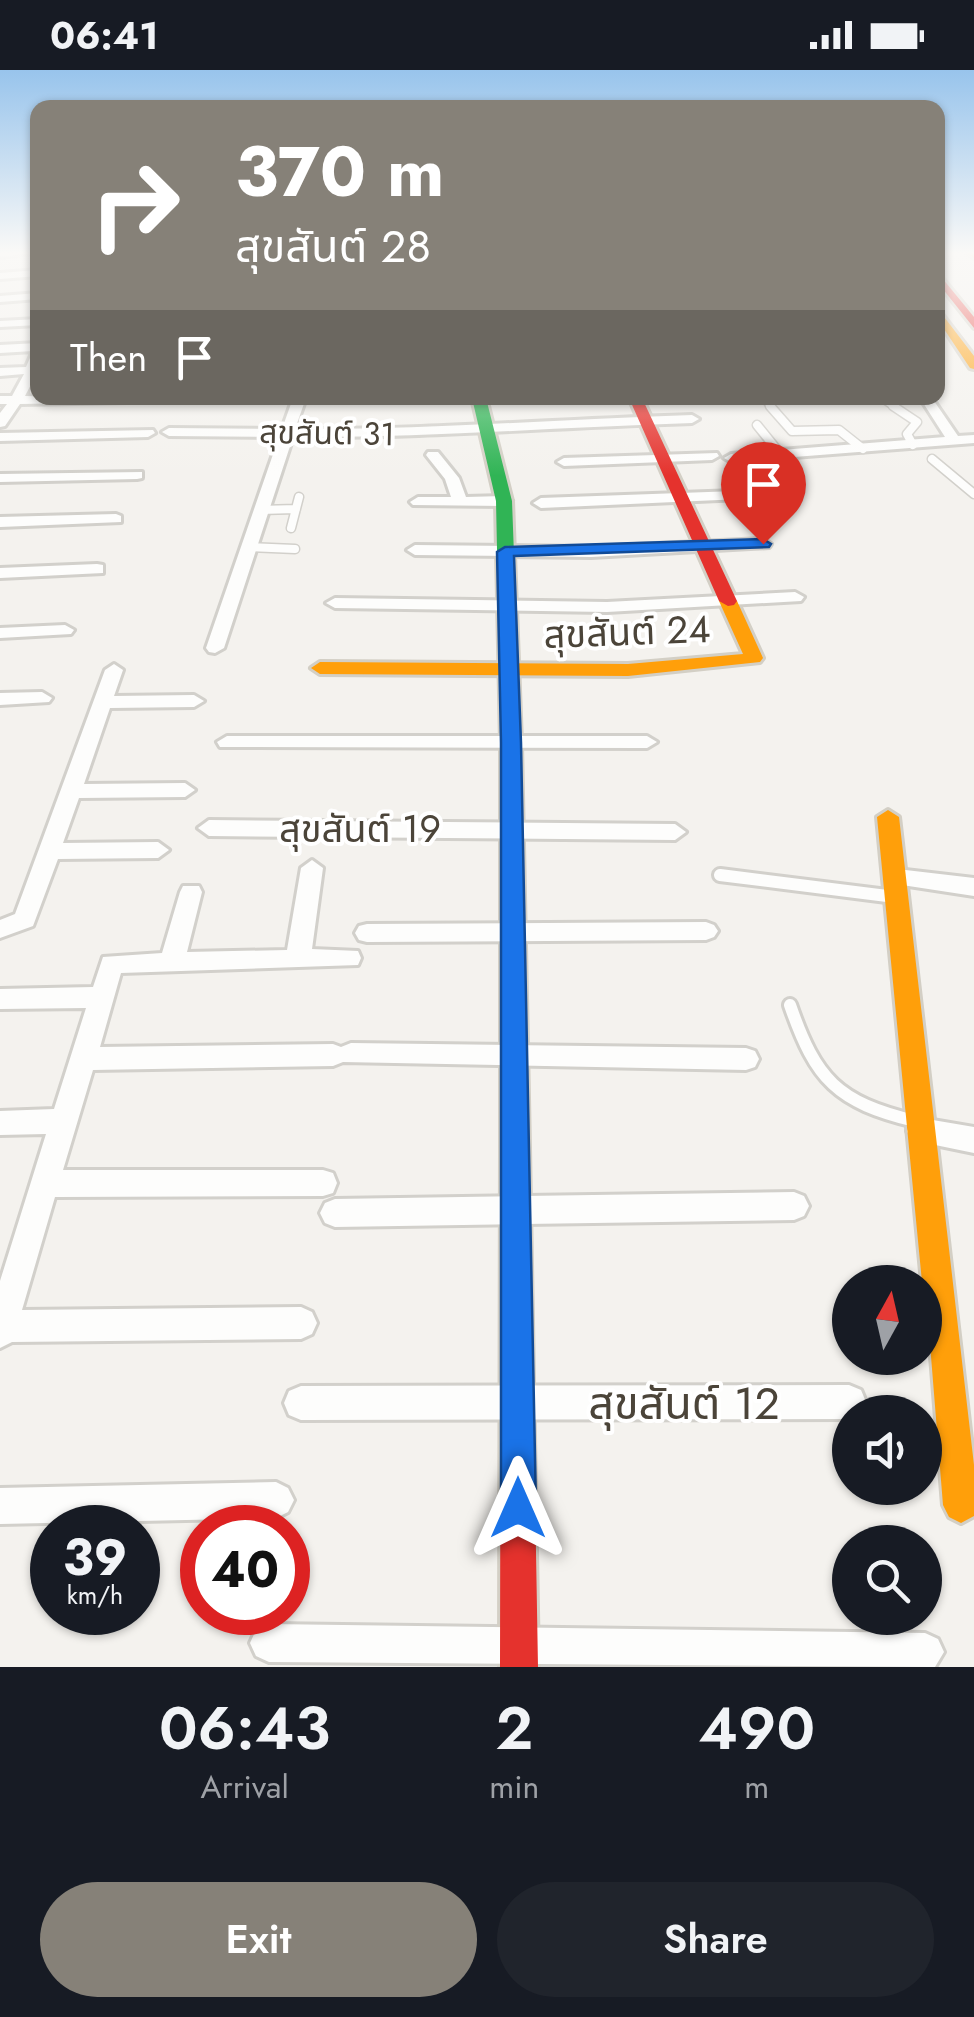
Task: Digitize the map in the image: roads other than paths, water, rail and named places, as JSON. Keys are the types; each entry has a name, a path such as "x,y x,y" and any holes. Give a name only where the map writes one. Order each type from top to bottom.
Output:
{"main road":[{"path":"947,327 974,365"},
{"path":"481,405 504,501 511,743 519,1657"},
{"path":"638,405 726,600"},
{"name":"สุขสันต์ 24","path":"320,668 628,670 749,662 755,654 726,600"},
{"path":"888,817 961,1505"}],"street":[{"path":"0,350 30,350"},
{"path":"0,372 30,370"},
{"path":"0,423 30,374"},
{"path":"0,400 30,400"},
{"path":"215,648 296,405"},
{"path":"931,405 954,441"},
{"name":"สุขสันต์ 31","path":"169,432 400,434 692,419"},
{"path":"0,437 148,434"},
{"path":"731,458 974,439"},
{"path":"433,455 452,478 460,501"},
{"path":"564,462 712,456"},
{"path":"0,478 137,475"},
{"path":"541,503 736,496"},
{"path":"418,502 504,501"},
{"path":"0,522 116,518"},
{"path":"415,550 505,552 763,544"},
{"path":"0,573 98,570"},
{"path":"335,604 607,607 795,597"},
{"path":"0,632 65,630"},
{"path":"0,928 26,920 114,670"},
{"path":"0,699 42,698"},
{"path":"102,702 194,701"},
{"path":"227,742 646,742"},
{"path":"71,791 185,790"},
{"name":"สุขสันต์ 19","path":"209,828 676,832"},
{"path":"50,851 158,850"},
{"path":"298,960 312,868"},
{"path":"897,887 974,887"},
{"path":"172,962 191,892"},
{"path":"367,933 706,931"},
{"path":"301,1323 1,1329 12,1254 45,1184 112,964 348,958"},
{"path":"0,999 102,997"},
{"path":"83,1059 342,1054 746,1059"},
{"path":"0,1122 64,1121"},
{"path":"921,1127 974,1140"},
{"path":"45,1184 322,1183"},
{"path":"335,1213 794,1206"},
{"name":"สุขสันต์ 12","path":"301,1403 832,1402"},
{"path":"0,1506 276,1500"},
{"path":"269,1643 519,1657 926,1652"}],"lane":[{"path":"769,405 792,431 839,430 863,449"},
{"path":"891,405 917,422 907,434 912,445"},
{"path":"756,425 782,456"},
{"path":"932,459 974,494"},
{"path":"291,528 299,498"},
{"path":"260,510 296,510"},
{"path":"248,547 295,549"},
{"path":"720,875 897,887"},
{"path":"790,1005 807,1056 844,1099 865,1110 921,1127"}]}
